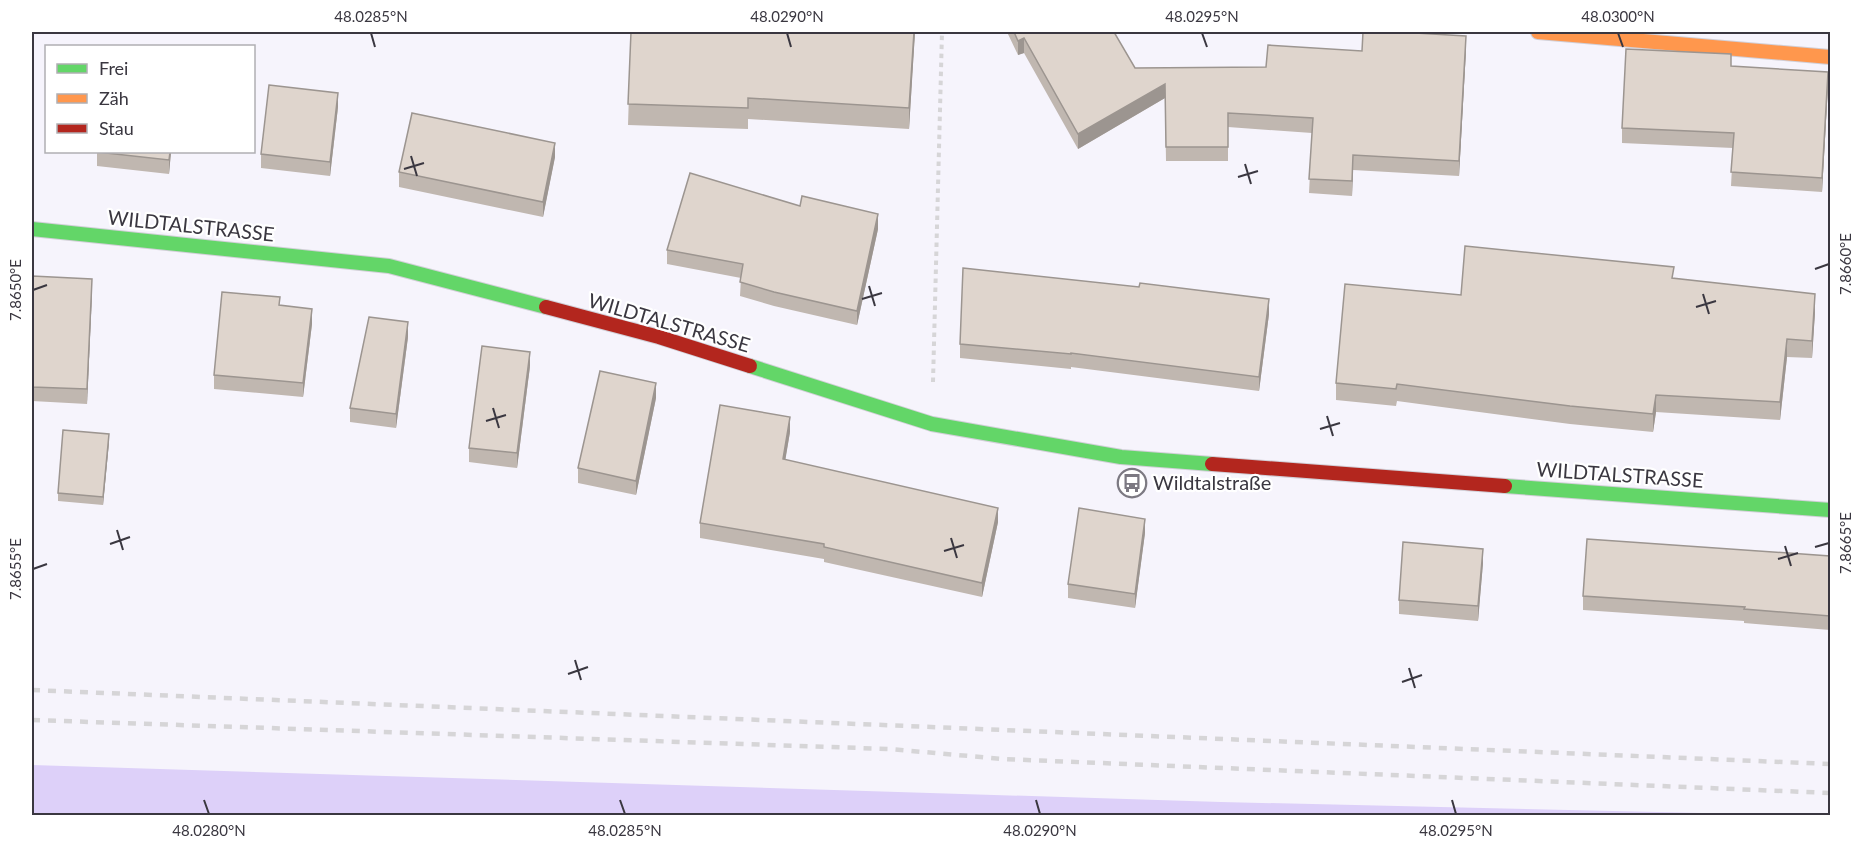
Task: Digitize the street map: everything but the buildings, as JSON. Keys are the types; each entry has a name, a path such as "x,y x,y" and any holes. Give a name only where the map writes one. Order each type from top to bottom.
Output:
{"street":[{"path":"1538,32 1830,57"},
{"name":"WILDTALSTRASSE","path":"32,229 389,266 658,338 932,424 1121,457 1830,510"}],"path":[{"path":"932,424 942,32"}],"shaded area":[{"path":"32,765 1221,802 1790,815 32,816"}],"railway":[{"path":"32,690 1830,764"},
{"path":"32,720 889,749 1003,759 1830,793"}],"traffic: fast":[{"path":"32,229 389,266 546,307"},
{"path":"750,366 932,424 1121,457 1212,464"},
{"path":"1505,486 1830,510"}],"traffic: slow":[{"path":"1538,32 1830,57"}],"traffic: jam":[{"path":"546,307 659,337 750,366"},
{"path":"1212,464 1505,486"}],"place":[{"name":"Wildtalstraße","path":"1132,483"}]}
